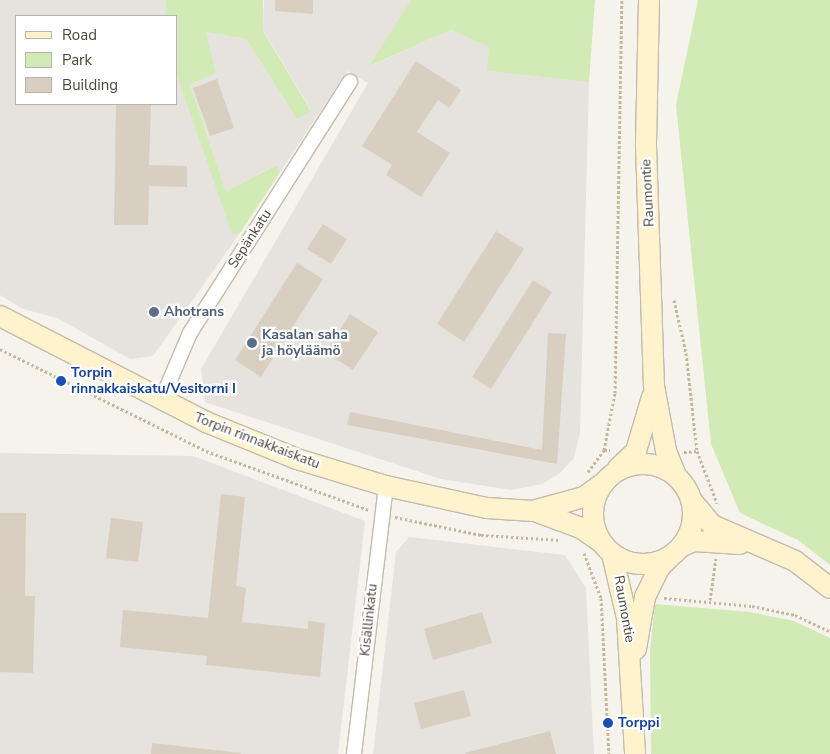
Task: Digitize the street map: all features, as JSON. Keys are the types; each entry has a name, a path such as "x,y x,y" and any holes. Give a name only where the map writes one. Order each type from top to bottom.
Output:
{"main road":[{"name":"Raumontie","path":"649,0 646,146 654,386 666,451 676,476"},
{"name":"Torpin rinnakkaiskatu","path":"0,316 161,401 297,459 386,486 487,508 533,511 574,525 606,548"},
{"name":"Raumontie","path":"636,451 654,386"},
{"path":"636,451 608,478 592,513 606,548 641,564 719,535"},
{"path":"608,478 646,463 676,476 692,501 719,535 795,561 830,588"},
{"name":"Torpin rinnakkaiskatu","path":"533,511 577,500 608,478"},
{"path":"677,551 694,517 692,501"},
{"name":"Raumontie","path":"606,548 622,583 632,666 635,754"},
{"name":"Raumontie","path":"632,666 645,597 659,568 677,551"}],"street":[{"name":"Sepänkatu","path":"161,401 190,333 350,82"},
{"name":"Kisällinkatu","path":"354,754 386,486"}],"path":[{"path":"577,500 582,482 604,450 615,393 622,0"},
{"path":"674,300 686,353 697,451 717,500 719,535 710,600 795,616 830,631"},
{"path":"79,390 92,384 100,387"},
{"path":"604,450 636,451"},
{"path":"666,451 697,451"},
{"path":"574,525 601,598 609,754"}],"shaded area":[{"path":"0,0 166,0 165,15 15,15 15,105 178,105 178,77 232,233 240,233 153,356 130,359 57,318 23,309 0,295"},
{"path":"264,0 411,0 370,66 451,30 489,47 488,71 589,82 580,433 574,458 559,474 542,484 512,490 441,479 205,402 201,369 368,83 347,71 279,174 276,165 226,191 190,85 216,73 206,32 246,39 297,119 311,110 263,30"},
{"path":"0,453 193,456 365,521 338,754 0,754"},
{"path":"409,537 565,555 586,588 594,754 373,754 396,552"}],"green space":[{"path":"166,0 263,0 263,31 311,111 297,119 246,39 206,32 216,73 190,85 226,191 277,165 279,174 240,233 232,234 178,77 178,15 165,15"},
{"path":"411,0 595,0 589,82 487,71 489,47 451,30 369,66"},
{"path":"698,0 830,0 830,565 798,540 740,513 711,444 676,105"},
{"path":"655,604 750,612 794,621 830,638 830,754 651,754 650,651"}],"building":[{"path":"275,0 313,0 313,14 275,11"},
{"path":"416,61 461,90 449,108 438,100 417,132 450,153 421,197 386,175 392,165 362,146"},
{"path":"217,79 234,128 210,136 193,88"},
{"path":"116,105 151,105 149,165 187,166 187,187 149,186 148,225 114,225"},
{"path":"323,224 347,239 331,264 307,249"},
{"path":"496,231 524,249 464,342 437,324"},
{"path":"297,263 323,279 261,377 235,360"},
{"path":"533,280 552,292 491,389 472,377"},
{"path":"350,314 378,332 353,370 326,352"},
{"path":"548,333 566,334 557,464 347,425 350,412 542,450"},
{"path":"221,494 245,497 236,586 246,588 242,622 308,629 308,621 325,623 320,677 206,665 207,656 120,647 123,610 208,618"},
{"path":"0,513 26,513 25,596 35,596 33,673 0,672"},
{"path":"111,518 143,522 138,562 106,558"},
{"path":"482,612 492,643 433,660 424,629"},
{"path":"464,690 471,716 421,729 414,703"},
{"path":"550,731 556,754 465,753"},
{"path":"152,743 241,753 151,754"}],"place":[{"name":"Ahotrans","path":"154,312"},
{"name":"Kasalan saha ja höyläämö","path":"252,343"},
{"name":"Torpin rinnakkaiskatu/Vesitorni I","path":"61,381"},
{"name":"Torppi","path":"608,723"}]}
